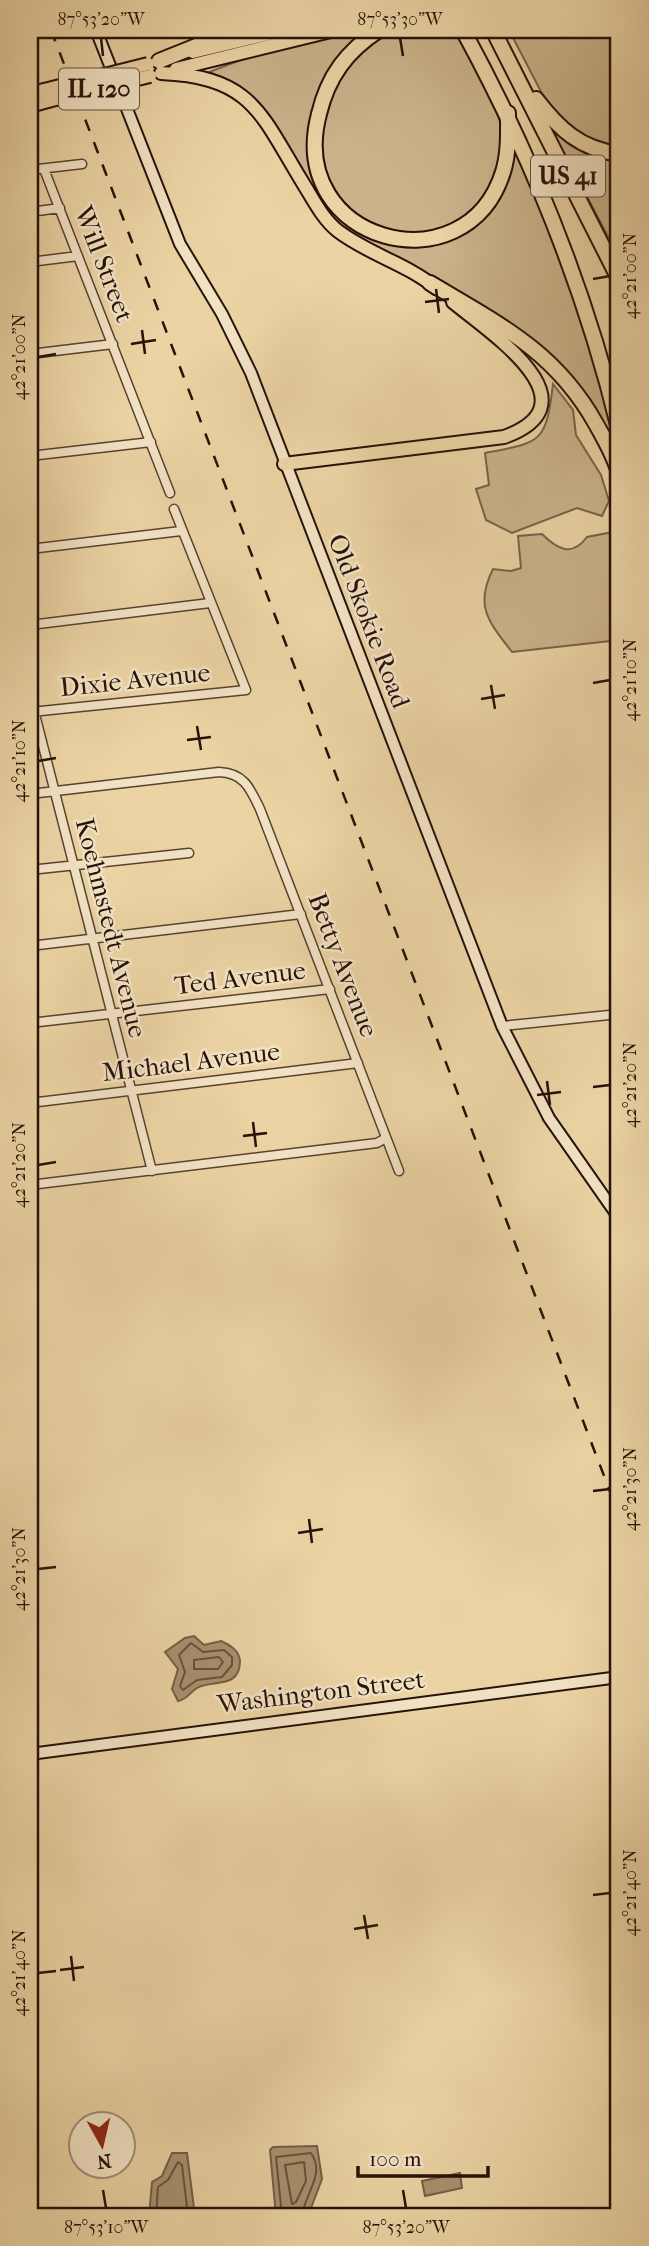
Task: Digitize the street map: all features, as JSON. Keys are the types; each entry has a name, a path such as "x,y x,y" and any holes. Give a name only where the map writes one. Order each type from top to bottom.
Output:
{"highway":[{"path":"154,68 236,30"},
{"path":"379,30 362,41 339,65 326,86 314,130 315,154 327,193 351,221 381,236 400,239 432,238 459,228 486,205 498,186 507,158 508,113"},
{"name":"US 41","path":"463,30 508,113 551,211 589,313 619,429"},
{"name":"US 41","path":"494,30 619,279"},
{"path":"516,74 562,131 586,146 619,154"},
{"path":"430,283 520,336 556,368 584,402 616,460 619,473"}],"main road":[{"name":"IL 120","path":"30,106 46,96 285,30"},
{"name":"IL 120","path":"154,68 335,30"},
{"path":"154,68 202,76 237,90 254,107 321,212 338,231 430,283 530,366 539,385 541,406 535,419 522,431 504,438 284,464"},
{"name":"IL 120","path":"30,93 46,96"}],"street":[{"name":"Old Skokie Road","path":"96,30 180,244 236,340 502,1027 549,1118 619,1218"},
{"path":"30,170 82,164"},
{"name":"Will Street","path":"44,169 170,493"},
{"path":"30,212 60,208"},
{"path":"30,262 78,256"},
{"path":"30,354 113,344"},
{"path":"30,456 151,442"},
{"path":"30,625 210,603 174,509"},
{"path":"30,549 181,531"},
{"name":"Dixie Avenue","path":"32,712 246,690 210,603"},
{"name":"Koehmstedt Avenue","path":"30,695 32,712 152,1171"},
{"name":"Betty Avenue","path":"54,791 219,772 234,773 240,777 260,809 399,1171"},
{"path":"30,794 54,791"},
{"path":"30,870 189,853"},
{"path":"30,946 301,915"},
{"name":"Ted Avenue","path":"30,1023 330,989"},
{"path":"502,1027 619,1014"},
{"name":"Michael Avenue","path":"30,1103 358,1063"},
{"path":"30,1185 377,1143 386,1138"},
{"name":"Washington Street","path":"30,1754 619,1677"}],"shaded area":[{"path":"354,30 375,30 320,95 324,192 392,243 422,245 488,211 506,178 514,147 567,263 612,417 619,456 601,420 581,390 558,364 534,342 507,323 344,228 320,201 269,118 234,84 209,72 257,54"},
{"path":"396,30 454,30 494,105 503,143 500,166 492,185 457,225 405,236 380,229 361,219 346,205 334,189 326,171 322,151 328,107 338,82 362,51"},
{"path":"509,30 619,30 619,149 582,139 550,109"},
{"path":"539,106 555,128 619,159 619,257"},
{"path":"553,384 573,410 576,435 601,475 609,501 602,516 577,508 512,533 486,520 476,489 489,485 485,453 518,446 537,437 547,419"},
{"path":"618,531 619,640 512,652 491,623 485,594 493,569 511,571 521,568 518,536 542,534 559,547 570,549 587,537"}],"water":[{"path":"194,1636 204,1645 221,1641 231,1646 239,1657 239,1670 230,1680 203,1685 178,1701 172,1689 178,1669 165,1652 185,1638"},
{"path":"317,2146 322,2179 308,2216 276,2216 270,2150 273,2147"},
{"path":"172,2153 187,2153 195,2216 149,2216 152,2182 162,2176"},
{"path":"460,2173 462,2188 425,2196 422,2181"}],"railway":[{"path":"51,30 619,1515"}]}
